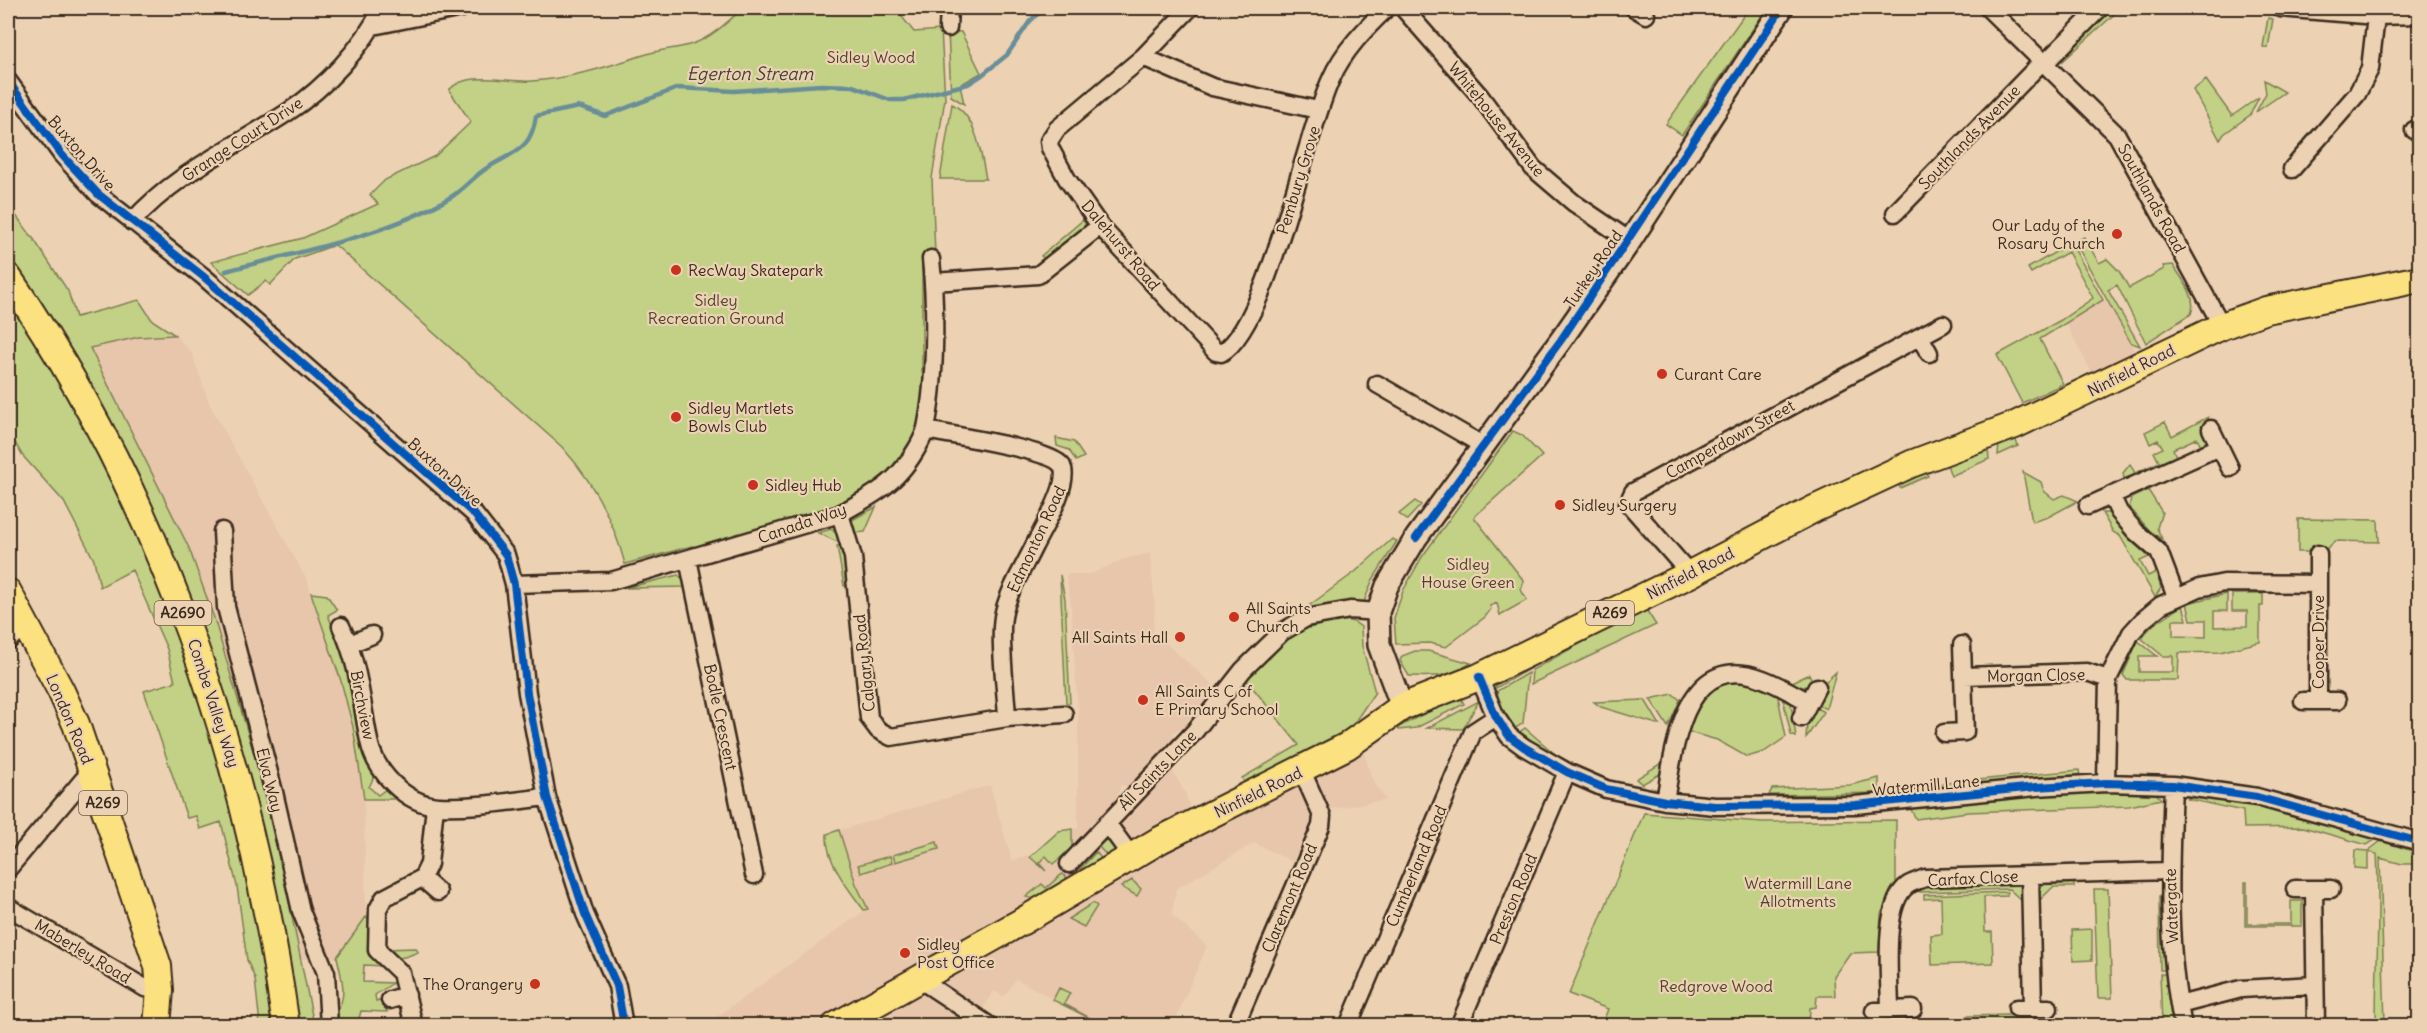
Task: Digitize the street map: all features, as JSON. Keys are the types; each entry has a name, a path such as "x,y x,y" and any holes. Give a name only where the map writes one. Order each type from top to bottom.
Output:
{"main road":[{"name":"Combe Valley Way","path":"8,277 89,408 144,519 191,631 220,718 245,805 263,882 286,1026"},
{"name":"Ninfield Road","path":"834,1026 1021,922 1131,856 1302,771 1347,746 1402,707 1479,677 1689,574 1814,509 1911,464 2015,425 2222,326 2266,310 2420,279"},
{"name":"London Road","path":"8,592 17,632 61,691 93,775 158,966 160,990 157,1026"}],"street":[{"name":"Grange Court Drive","path":"132,222 149,202 168,187 291,111 317,89 373,26 382,8"},
{"path":"373,26 462,8"},
{"path":"948,28 949,8"},
{"name":"Dalehurst Road","path":"1190,8 1143,57 1057,129 1049,141 1050,148 1067,179 1100,226 1216,352"},
{"name":"Pembury Grove","path":"1216,352 1221,353 1233,344 1259,296 1276,252 1318,110 1331,78 1351,46 1387,8"},
{"name":"Whitehouse Avenue","path":"1403,8 1480,96 1533,168 1574,203 1630,241"},
{"name":"Turkey Road","path":"1402,707 1380,654 1378,612 1384,594 1416,538 1630,241 1782,8"},
{"name":"Southlands Road","path":"1988,8 2117,135 2222,326"},
{"name":"Southlands Avenue","path":"1894,213 2100,8"},
{"path":"2280,8 2352,11 2376,16 2420,15"},
{"path":"2292,169 2358,94 2370,69 2376,16"},
{"path":"1143,57 1212,87 1318,110"},
{"name":"Buxton Drive","path":"8,81 62,155 98,194 204,277 474,514 506,555 514,584 527,693 547,797 585,914 617,986 624,1026"},
{"path":"933,282 1038,275 1100,226"},
{"name":"Canada Way","path":"514,584 611,581 840,514 874,494 900,472 926,430 931,375 933,282 931,259"},
{"name":"Camperdown Street","path":"1689,574 1628,503 1633,492 1943,324"},
{"path":"1920,337 1929,352"},
{"path":"1377,384 1484,446"},
{"path":"2211,429 2230,468"},
{"name":"Edmonton Road","path":"926,430 1050,456 1061,465 1064,477 1055,503 1010,596 1003,618 1008,718"},
{"path":"2088,506 2219,447"},
{"path":"2111,495 2119,512 2136,532 2159,552 2176,597"},
{"name":"Calgary Road","path":"840,514 853,557 869,718 878,730 891,736 1008,718 1064,714"},
{"name":"Elva Way","path":"222,531 226,607 274,792 301,912 326,973 329,1026"},
{"name":"Cooper Drive","path":"2318,554 2311,701 2337,701"},
{"name":"Bodle Crescent","path":"688,559 754,875"},
{"name":"Cooper Drive","path":"2106,783 2108,679 2131,633 2160,605 2176,597 2223,583 2318,584"},
{"name":"All Saints Lane","path":"1069,864 1107,822 1156,775 1243,670 1282,632 1306,618 1350,610 1378,612"},
{"name":"Birchview","path":"341,626 350,644 363,693 369,742 376,762 389,781 410,796 435,806 485,804 547,797"},
{"path":"350,644 372,635"},
{"name":"Morgan Close","path":"1944,733 1965,732 1962,645"},
{"name":"Morgan Close","path":"1964,676 2087,672 2108,679"},
{"path":"1665,801 1677,729 1688,704 1702,686 1720,676 1738,675 1762,678 1809,702"},
{"name":"Watermill Lane","path":"1479,677 1496,717 1509,736 1567,772 1606,789 1665,801 1715,806 1855,805 2036,787 2106,783 2173,785 2257,798 2420,842"},
{"path":"1801,718 1817,687"},
{"name":"Cumberland Road","path":"1348,1026 1473,732 1496,717"},
{"name":"Claremont Road","path":"1235,1026 1321,826 1322,816 1302,771"},
{"name":"Preston Road","path":"1459,1026 1567,772"},
{"path":"8,868 83,780 93,775"},
{"name":"Watergate","path":"2173,785 2169,872 2173,972 2183,1026"},
{"path":"414,1026 401,973 377,950 378,909 384,897 412,886 422,878 429,864 435,806"},
{"name":"All Saints Lane","path":"1107,822 1131,856"},
{"name":"Carfax Close","path":"1913,1009 1882,1010 1891,914 1896,899 1906,887 1925,878 2169,872"},
{"path":"2030,875 2033,1008"},
{"path":"422,878 438,892"},
{"path":"2295,889 2331,889"},
{"path":"2314,889 2316,1026"},
{"name":"Maberley Road","path":"8,907 145,988 160,990"},
{"path":"922,977 925,983 990,1026"},
{"path":"2179,1005 2241,989 2315,985"},
{"path":"390,1000 406,995"}],"shaded area":[{"path":"2103,300 2108,301 2137,355 2124,358 2094,377 2065,322"},
{"path":"175,335 192,353 210,405 307,580 341,681 353,727 364,799 366,921 337,957 300,959 254,754 214,618 189,548 90,348 139,337"},
{"path":"1150,553 1155,606 1153,632 1218,689 1190,727 1175,731 1172,736 1175,742 1132,788 1121,785 1115,806 1148,790 1172,770 1186,794 1192,816 1362,746 1372,779 1386,800 1326,810 1314,816 1293,862 1254,843 1176,889 1172,915 1207,946 1173,1025 1100,1025 1016,979 1004,997 994,991 974,1023 977,1025 704,1026 864,911 839,873 830,854 827,834 990,785 1012,861 1027,855 1031,857 1059,831 1078,828 1078,710 1067,574 1090,574 1124,559"}],"green space":[{"name":"Sidley Recreation Ground","path":"743,8 895,8 914,32 941,30 945,99 932,178 935,255 922,256 922,372 925,373 920,414 911,444 889,473 867,490 839,504 778,526 625,564 601,501 583,473 562,447 335,245 295,259 270,285 266,281 248,295 211,262 303,238 378,204 370,195 385,180 435,156 471,122 449,90 457,84 477,79 547,80 591,71 653,52 687,46 713,33"},
{"path":"1749,8 1767,8 1682,135 1666,124"},
{"path":"2112,8 2121,8 2063,61 2063,54"},
{"path":"2268,18 2273,19 2268,48 2263,47"},
{"path":"948,31 961,32 981,73 960,85 964,104 951,96"},
{"path":"2206,80 2232,116 2259,97 2250,115 2224,134 2220,140 2193,90"},
{"path":"2264,80 2285,92 2256,112 2266,93"},
{"path":"952,104 967,117 972,126 980,147 986,179 940,179"},
{"path":"8,205 68,291 76,317 139,300 152,320 175,335 139,337 90,348 189,548 214,618 254,754 285,882 314,1025 296,1025 240,750 8,259"},
{"path":"1083,220 1086,226 1047,260 1041,256"},
{"path":"2084,237 2099,263 2107,259 2119,271 2129,288 2164,269 2163,266 2173,265 2191,295 2193,308 2191,314 2146,343 2117,285 2108,290 2140,346 2131,343 2075,242"},
{"path":"2071,243 2103,300 2040,339 2063,384 2022,403 1997,355 2061,320 2093,298 2068,252 2031,273 2028,268"},
{"path":"8,295 77,406 182,632 237,805 275,1025 260,1025 255,979 247,960 237,886 221,822 200,829 196,816 187,818 144,691 175,682 167,649 132,570 100,587 94,560 64,502 22,455 8,431"},
{"path":"2208,417 2210,434 2203,449 2197,438 2173,449 2178,461 2131,481 2129,477 2124,479 2123,473 2130,464 2135,473 2159,462 2154,452 2163,448 2158,440 2150,444 2145,432 2165,422 2172,436"},
{"name":"Sidley House Green","path":"1513,431 1522,435 1542,456 1474,517 1524,581 1521,590 1527,600 1500,615 1497,603 1490,606 1491,609 1485,617 1446,647 1430,643 1396,644 1394,618 1403,591 1422,557"},
{"path":"1056,438 1074,442 1084,457 1076,461 1069,450 1057,446"},
{"path":"2015,438 2018,446 1998,455 1999,444"},
{"path":"1988,449 1989,459 1951,476 1946,462"},
{"path":"1924,470 1928,476 1900,488 1898,481"},
{"path":"2023,472 2041,482 2044,491 2054,499 2064,495 2078,501 2048,517 2032,522"},
{"path":"2148,490 2162,512 2157,528 2162,539 2150,531 2129,507 2131,498"},
{"path":"1415,501 1421,505 1407,520 1399,514"},
{"path":"876,507 865,532 853,533 852,520"},
{"path":"2102,513 2109,513 2127,537 2149,557 2140,561 2148,576 2156,572 2161,588 2155,597 2120,536 2113,532"},
{"path":"2298,519 2378,520 2379,542 2335,541 2324,552 2298,552"},
{"path":"831,529 842,539 837,542 818,533"},
{"path":"1392,539 1397,541 1372,581 1364,602 1322,607 1292,618 1355,572"},
{"path":"844,544 850,585 844,586 837,546"},
{"path":"678,575 687,587 626,588"},
{"path":"1060,575 1065,599 1070,703 1066,703"},
{"path":"311,593 327,595 337,610 328,615 342,649 376,773 369,787 378,795 386,789 395,799 364,799 353,727 341,681"},
{"path":"2227,594 2227,611 2214,611 2214,627 2247,626 2247,611 2232,611 2232,594 2263,594 2263,606 2260,606 2260,642 2220,652 2179,653 2178,680 2127,680 2123,675 2138,641 2157,656 2139,656 2139,672 2173,672 2173,656 2163,656 2141,638 2153,625 2183,605 2187,620 2173,620 2173,636 2206,637 2206,620 2191,620 2187,603"},
{"path":"1645,608 1656,625 1531,684 1532,670"},
{"path":"1339,619 1354,622 1361,627 1362,646 1375,692 1344,738 1249,790 1242,778 1299,745 1244,677 1292,633"},
{"path":"1415,651 1428,651 1471,663 1455,672 1441,676 1409,676 1400,661 1402,656"},
{"path":"1551,656 1496,688 1496,677"},
{"path":"1836,672 1826,709 1818,705 1826,691 1820,687"},
{"path":"1528,673 1523,723 1513,730 1502,714 1497,691"},
{"path":"1809,674 1812,680 1807,686 1795,689 1786,685"},
{"path":"1738,681 1759,684 1777,692 1786,737 1764,752 1747,757 1717,740 1689,732 1694,713 1704,698 1719,687"},
{"path":"1673,694 1680,700 1668,727 1650,699"},
{"path":"1782,694 1790,698 1796,737 1791,735"},
{"path":"1459,695 1464,704 1416,728 1399,730 1397,728"},
{"path":"1645,700 1660,725 1601,707 1594,702"},
{"path":"1479,701 1463,729 1427,728"},
{"path":"1816,708 1824,712 1806,738 1807,725"},
{"path":"1525,728 1555,754 1570,762 1568,765 1517,734"},
{"path":"1666,760 1660,774 1642,784 1636,779"},
{"path":"2079,770 2080,777 1931,792 1937,784"},
{"path":"1879,778 1879,793 1769,795 1772,789 1850,785"},
{"path":"2090,790 2154,791 2161,799 2129,806 1968,812 1916,819 1909,806"},
{"path":"2195,795 2259,804 2376,837 2367,845 2303,827 2244,828 2243,811 2187,799"},
{"path":"1644,813 1762,822 1896,820 1896,883 1881,914 1879,952 1850,953 1834,976 1835,996 1817,996 1816,1007 1810,1008 1809,1025 1602,1025 1608,1009 1569,994"},
{"path":"1072,829 1072,848 1053,864 1046,856 1039,863 1046,871 1030,857 1059,831"},
{"path":"839,830 856,884 868,909 864,910 834,865 827,844 827,834"},
{"path":"1108,840 1115,848 1115,856 1110,859 1098,846"},
{"path":"2381,841 2419,853 2420,864 2402,864 2380,858 2385,1025 2376,1026 2377,854 2368,852 2368,869 2354,868 2355,850 2368,851"},
{"path":"937,842 939,849 895,862 893,855"},
{"path":"1096,852 1104,862 1038,900 1026,897 1042,884 1046,888 1062,874 1070,880"},
{"path":"890,856 892,863 861,873 858,865"},
{"path":"2068,879 2074,882 2074,887 2053,887 2036,904 2036,891 2043,882"},
{"path":"1132,880 1141,889 1137,896 1121,887"},
{"path":"2245,882 2247,882 2247,924 2291,924 2291,901 2302,901 2302,926 2245,926"},
{"path":"2017,883 2022,887 2025,904 2009,889 1920,892 1915,888 1928,884"},
{"path":"2094,889 2108,889 2112,998 2098,998"},
{"path":"2007,892 2007,896 1984,897 1985,932 1992,932 1993,963 1932,965 1931,935 1942,934 1941,898 1924,899 1924,895"},
{"path":"2159,896 2165,896 2167,970 2160,970"},
{"path":"1093,903 1097,906 1084,927 1068,919"},
{"path":"366,917 370,921 385,966 364,965 363,982 393,983 375,995 376,1001 382,999 387,1012 361,1011 357,1026 337,1025 335,1013 343,993 337,957"},
{"path":"2092,929 2092,960 2073,961 2072,930"},
{"path":"416,948 418,952 399,958 383,949"},
{"path":"2160,974 2167,974 2176,1025 2162,1025"},
{"path":"1059,988 1070,993 1064,1004 1103,1025 1053,1000"},
{"path":"2048,1014 2049,1025 1966,1025 1966,1016"}],"waterway":[{"name":"Egerton Stream","path":"226,271 370,233 425,211 451,197 482,171 520,149 534,128 536,116 579,107 605,116 678,88 734,91 821,85 853,86 890,100 904,100 968,84 982,75 1007,55 1030,21 1044,8"}],"cycle path":[{"path":"1416,538 1561,340 1782,8"},
{"path":"8,81 62,155 98,194 204,277 474,514 506,555 514,584 527,693 547,797 585,914 617,986 624,1026"},
{"path":"1479,677 1496,717 1509,736 1524,747 1567,772 1606,789 1665,801 1715,806 1855,805 2036,787 2106,783 2173,785 2257,797 2420,842"}],"place":[{"name":"Our Lady of the Rosary Church","path":"2117,234"},
{"name":"RecWay Skatepark","path":"676,270"},
{"name":"Curant Care","path":"1662,374"},
{"name":"Sidley Martlets Bowls Club","path":"676,417"},
{"name":"Sidley Hub","path":"753,485"},
{"name":"Sidley Surgery","path":"1560,505"},
{"name":"All Saints Church","path":"1234,617"},
{"name":"All Saints Hall","path":"1180,637"},
{"name":"All Saints C of E Primary School","path":"1143,700"},
{"name":"Sidley Post Office","path":"905,953"},
{"name":"The Orangery","path":"535,984"}],"park label":[{"name":"Sidley Wood","path":"871,57"},
{"name":"Watermill Lane Allotments","path":"1798,892"},
{"name":"Redgrove Wood","path":"1716,986"}]}
